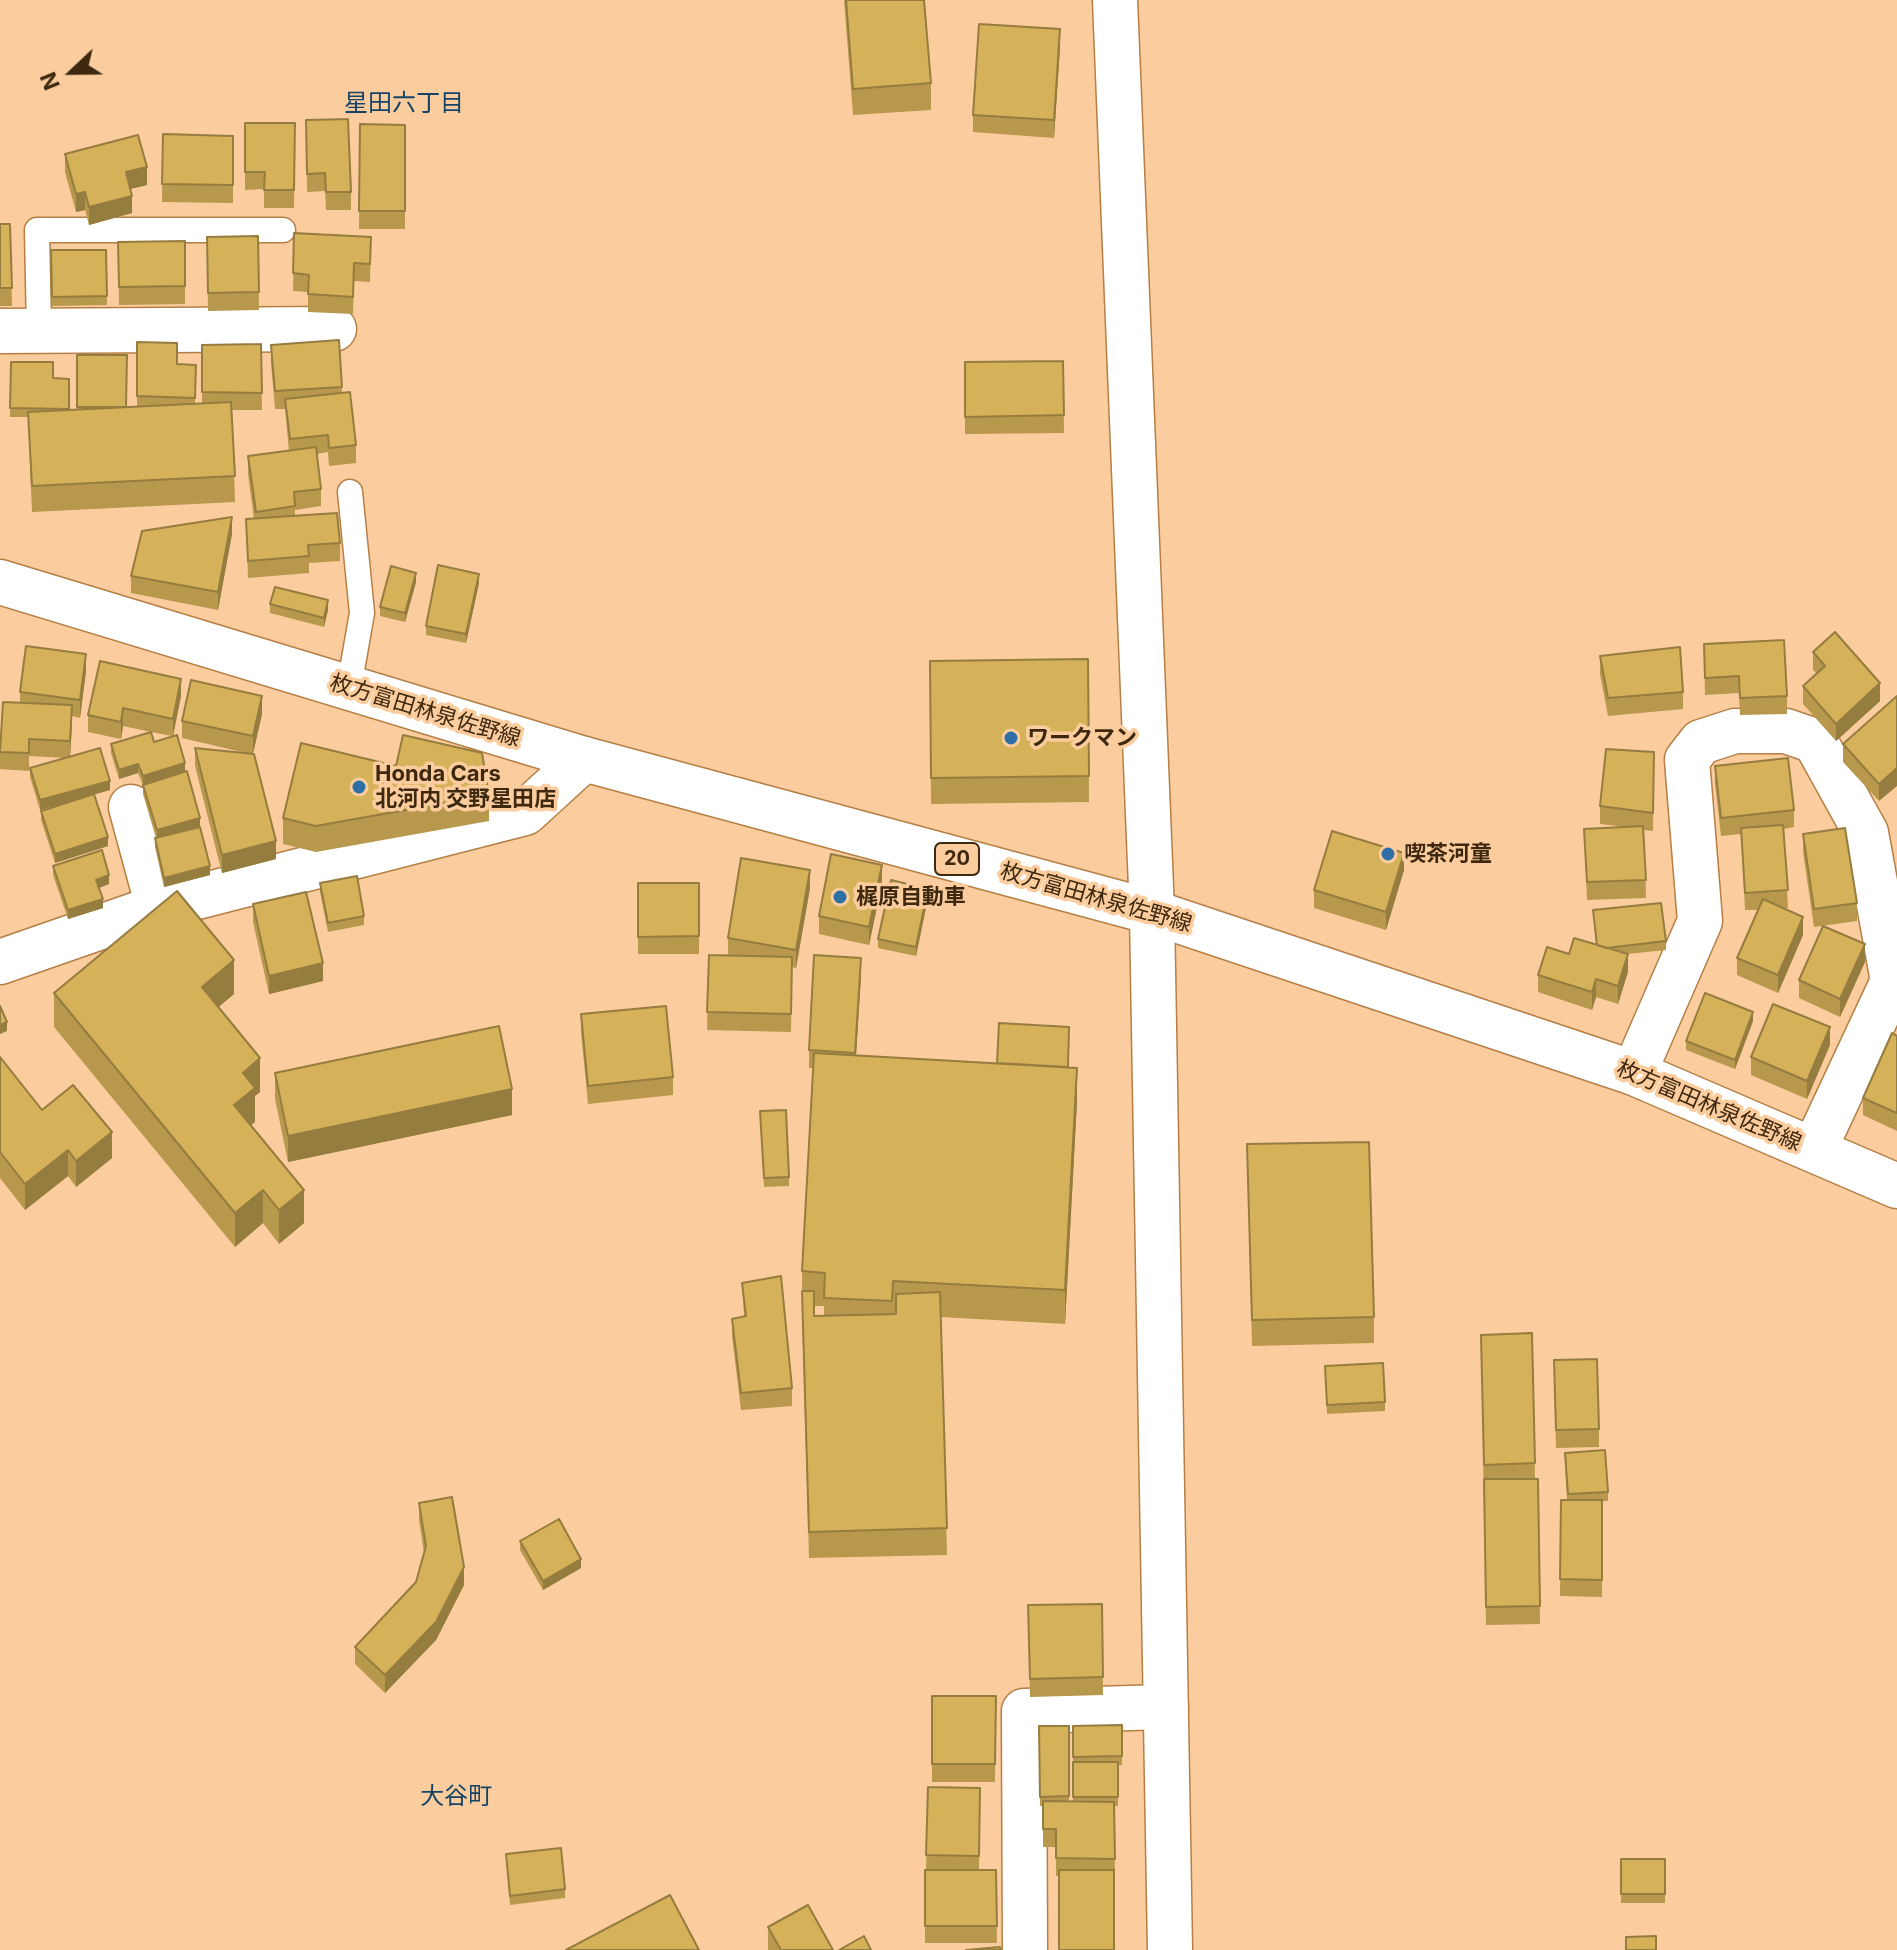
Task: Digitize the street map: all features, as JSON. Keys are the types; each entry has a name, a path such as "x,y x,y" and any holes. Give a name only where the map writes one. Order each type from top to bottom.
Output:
{"street":[{"path":"1115,0 1152,912 1170,1950"},
{"path":"20,331 334,329"},
{"name":"枚方富田林泉佐野線","path":"0,582 584,759 1152,912 1634,1073 1897,1186"},
{"path":"1634,1073 1700,921 1687,760 1701,742 1735,731 1786,731 1815,741 1866,833 1893,981 1814,1150"},
{"path":"0,962 158,907 525,813 584,759"},
{"path":"131,807 158,907"},
{"path":"1025,1950 1024,1711 1166,1707"}],"lane":[{"path":"20,331 37,230 283,230"},
{"path":"349,687 362,613 350,492"}],"building":[{"path":"846,0 924,0 931,83 853,89"},
{"path":"979,24 1060,29 1054,120 973,115"},
{"path":"348,119 351,192 326,192 325,173 307,174 306,120"},
{"path":"245,123 295,123 294,190 264,190 265,172 245,172"},
{"path":"360,124 405,125 405,211 359,211"},
{"path":"163,134 233,136 233,185 162,184"},
{"path":"138,135 147,167 126,172 132,196 89,207 85,192 76,194 65,154"},
{"path":"0,224 10,224 12,288 0,288"},
{"path":"294,233 371,237 370,264 354,263 353,297 308,294 309,275 293,273"},
{"path":"258,236 259,292 208,293 207,237"},
{"path":"185,241 185,286 119,287 118,242"},
{"path":"51,250 106,250 107,296 52,297"},
{"path":"339,340 342,387 275,391 271,345"},
{"path":"137,342 177,343 177,364 196,365 195,398 137,396"},
{"path":"261,344 262,393 202,392 202,345"},
{"path":"77,355 127,355 126,407 77,407"},
{"path":"1063,361 1064,415 965,417 965,362"},
{"path":"11,362 53,362 53,378 69,379 69,409 10,408"},
{"path":"350,392 356,445 329,448 328,435 290,439 285,399"},
{"path":"231,402 235,476 32,486 28,412"},
{"path":"316,447 321,489 294,492 295,506 256,512 248,456"},
{"path":"337,513 340,543 308,545 309,556 248,561 246,519"},
{"path":"232,517 218,592 131,576 142,531"},
{"path":"438,565 479,574 466,634 426,626"},
{"path":"391,566 416,573 405,613 380,607"},
{"path":"275,587 328,600 324,618 270,604"},
{"path":"1835,632 1880,683 1836,724 1803,686 1825,666 1813,652"},
{"path":"1784,640 1787,696 1740,698 1739,676 1705,678 1704,644"},
{"path":"26,646 86,654 80,700 20,692"},
{"path":"1680,647 1683,692 1608,698 1600,656"},
{"path":"1088,659 1089,776 931,778 930,661"},
{"path":"100,661 181,679 173,719 123,708 121,722 88,715"},
{"path":"191,680 262,696 253,736 182,721"},
{"path":"1897,696 1897,768 1879,784 1843,744"},
{"path":"3,702 72,705 70,741 29,739 29,753 0,752"},
{"path":"151,732 154,742 177,735 185,763 143,776 138,764 119,770 111,744"},
{"path":"403,735 482,753 489,795 316,826 283,818 301,743 396,766"},
{"path":"100,748 110,781 40,800 30,768"},
{"path":"195,748 254,754 276,841 222,855"},
{"path":"1606,749 1654,752 1653,813 1600,806"},
{"path":"1788,758 1794,810 1721,818 1715,766"},
{"path":"187,771 200,818 157,830 143,785"},
{"path":"94,794 108,837 55,854 41,811"},
{"path":"1783,825 1788,890 1745,893 1741,828"},
{"path":"1643,826 1646,880 1587,882 1584,829"},
{"path":"200,827 210,866 164,878 155,838"},
{"path":"1845,828 1857,903 1814,909 1803,834"},
{"path":"1332,831 1404,853 1386,912 1314,890"},
{"path":"102,850 109,875 96,880 103,899 68,910 53,866"},
{"path":"831,854 882,865 869,927 819,916"},
{"path":"741,858 810,870 796,950 728,938"},
{"path":"357,876 364,916 328,923 320,883"},
{"path":"891,880 928,889 916,947 878,939"},
{"path":"638,883 699,883 699,936 638,937"},
{"path":"177,891 234,960 202,987 260,1058 243,1073 255,1088 234,1105 304,1190 279,1210 263,1190 235,1213 54,993"},
{"path":"306,892 323,963 269,976 253,904"},
{"path":"1763,899 1803,917 1778,975 1737,958"},
{"path":"1661,903 1666,941 1606,948 1597,945 1593,910"},
{"path":"1823,926 1865,944 1840,999 1799,980"},
{"path":"1574,938 1628,954 1618,986 1596,979 1592,992 1538,975 1547,947 1569,954"},
{"path":"709,955 792,957 791,1014 707,1012"},
{"path":"814,955 861,958 855,1053 809,1050"},
{"path":"1705,993 1753,1012 1735,1060 1686,1041"},
{"path":"1773,1004 1830,1027 1807,1081 1751,1057"},
{"path":"0,1006 7,1022 0,1025"},
{"path":"666,1006 673,1077 588,1086 581,1014"},
{"path":"999,1023 1069,1027 1068,1067 997,1063"},
{"path":"499,1026 512,1089 288,1136 275,1073"},
{"path":"1892,1033 1897,1036 1897,1113 1863,1098"},
{"path":"814,1053 1077,1068 1065,1290 893,1281 892,1301 824,1298 825,1273 802,1271"},
{"path":"0,1057 42,1110 73,1085 112,1132 76,1161 68,1150 25,1184 0,1152"},
{"path":"786,1110 789,1177 764,1178 760,1111"},
{"path":"1369,1142 1374,1317 1252,1320 1247,1144"},
{"path":"781,1276 792,1388 741,1393 732,1319 746,1316 742,1283"},
{"path":"802,1291 814,1291 814,1316 896,1314 896,1294 940,1292 947,1528 809,1532"},
{"path":"1532,1333 1535,1463 1484,1465 1481,1335"},
{"path":"1597,1359 1599,1429 1556,1430 1554,1360"},
{"path":"1383,1363 1385,1402 1327,1405 1325,1366"},
{"path":"1605,1450 1608,1492 1568,1494 1565,1453"},
{"path":"1484,1479 1538,1479 1540,1606 1486,1607"},
{"path":"452,1497 464,1567 436,1622 385,1675 355,1647 416,1582 426,1546 419,1503"},
{"path":"1561,1500 1602,1500 1602,1580 1560,1579"},
{"path":"559,1519 581,1559 543,1581 520,1541"},
{"path":"1102,1604 1103,1677 1030,1679 1028,1605"},
{"path":"932,1696 996,1696 995,1764 932,1764"},
{"path":"1122,1725 1122,1756 1073,1757 1073,1726"},
{"path":"1039,1726 1069,1726 1069,1796 1040,1797"},
{"path":"1073,1762 1118,1762 1118,1797 1073,1797"},
{"path":"928,1787 980,1788 979,1856 926,1855"},
{"path":"1043,1801 1114,1802 1115,1859 1056,1858 1056,1829 1043,1829"},
{"path":"561,1848 565,1889 510,1896 506,1854"},
{"path":"1621,1859 1665,1859 1665,1894 1621,1894"},
{"path":"925,1870 996,1870 997,1926 925,1926"},
{"path":"1059,1870 1114,1870 1114,1950 1059,1950"},
{"path":"670,1895 699,1950 566,1950"},
{"path":"808,1905 833,1950 781,1950 768,1927"},
{"path":"864,1936 871,1950 839,1950"},
{"path":"1656,1936 1656,1950 1626,1950 1626,1937"},
{"path":"1000,1947 1001,1950 966,1950"}],"place":[{"name":"ワークマン","path":"1011,738"},
{"name":"Honda Cars 北河内 交野星田店","path":"359,787"},
{"name":"喫茶河童","path":"1388,854"},
{"name":"梶原自動車","path":"840,897"}],"district":[{"name":"星田六丁目","path":"404,104"},
{"name":"大谷町","path":"456,1797"}]}
